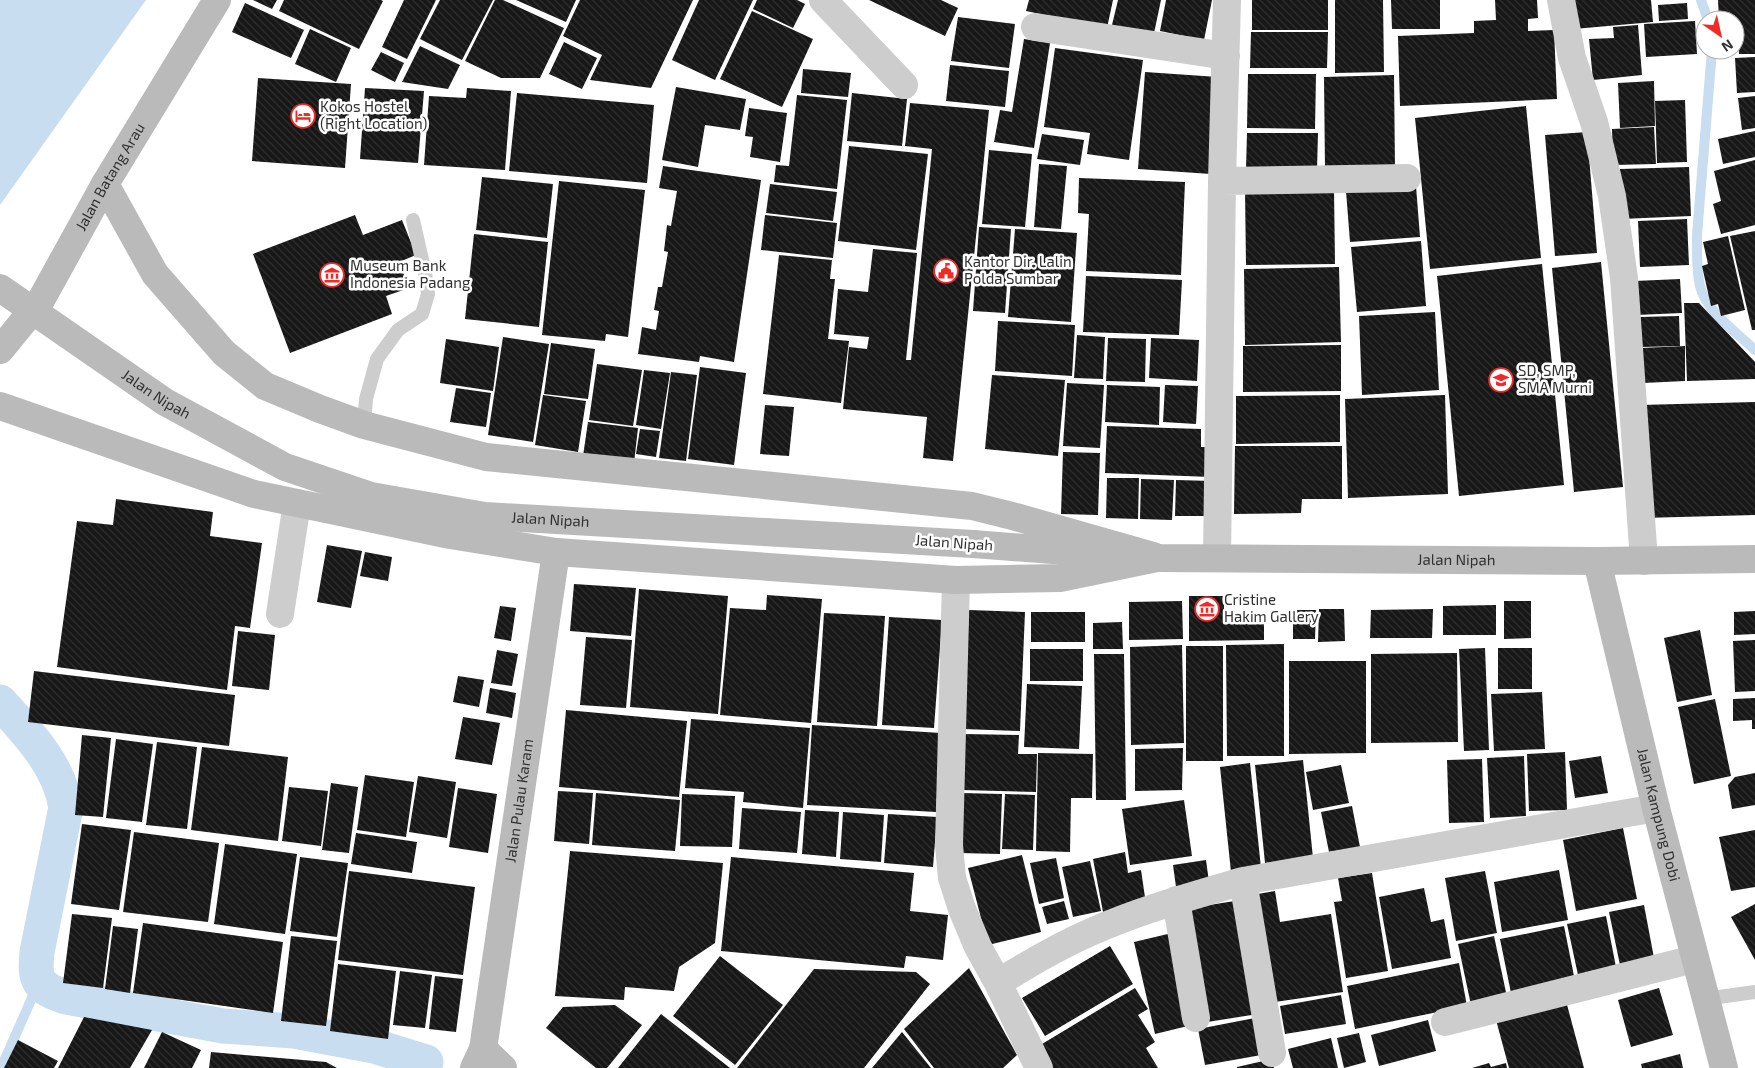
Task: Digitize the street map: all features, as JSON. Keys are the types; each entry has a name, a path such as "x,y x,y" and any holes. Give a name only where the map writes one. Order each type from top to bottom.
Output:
{"street":[{"name":"Jalan Batang Arau","path":"0,350 41,300 105,184 218,0"},
{"path":"823,0 904,85"},
{"path":"1217,558 1222,181 1228,0"},
{"path":"1561,0 1572,58 1594,122 1612,196 1624,278 1644,561"},
{"path":"1035,27 1226,56"},
{"path":"1222,181 1407,178"},
{"name":"Jalan Nipah","path":"105,184 155,274 224,353 265,386 364,425 486,457 972,506 1157,558"},
{"name":"Jalan Nipah","path":"0,288 165,402 286,467 372,496 485,516 973,544 1157,558 1597,561 1755,559"},
{"name":"Jalan Nipah","path":"0,406 254,494 450,534 556,552 956,580 1060,578 1157,558"},
{"path":"280,614 298,504"},
{"name":"Jalan Pulau Karam","path":"503,1068 479,1058 556,552"},
{"name":"Jalan Kampung Dobi","path":"1597,561 1656,808 1724,1068"},
{"path":"956,580 949,844 952,869 962,909 978,947 998,983 1039,1068"},
{"path":"998,983 1038,958 1092,932 1176,900 1243,881 1656,808"},
{"path":"1243,881 1272,1053"},
{"path":"1176,900 1196,1018"},
{"path":"1446,1022 1694,959"}],"lane":[{"path":"364,425 366,399 377,359 398,330 422,314 428,294 425,273 412,220"},
{"path":"1705,999 1755,992"}],"water":[{"path":"0,0 146,0 0,205"}],"building":[{"path":"253,0 277,0 272,9"},
{"path":"284,0 383,1 359,49 279,11"},
{"path":"404,0 436,0 407,59 382,47"},
{"path":"440,0 493,0 462,60 420,39"},
{"path":"495,0 503,0 564,28 540,78 501,78 465,61"},
{"path":"516,0 576,0 566,22"},
{"path":"580,0 693,0 651,88 590,80 602,55 563,36"},
{"path":"699,0 753,0 715,80 672,60"},
{"path":"757,0 797,0 805,4 793,28 753,9"},
{"path":"869,0 941,0 958,8 945,36"},
{"path":"1029,0 1113,0 1107,28 1026,11"},
{"path":"1118,0 1161,0 1153,38 1111,29"},
{"path":"1166,0 1212,0 1204,40 1160,31"},
{"path":"1252,0 1328,0 1328,30 1252,30"},
{"path":"1335,0 1383,0 1384,72 1335,73"},
{"path":"1391,0 1440,0 1440,29 1392,29"},
{"path":"1495,0 1537,0 1538,18 1528,19 1528,31 1554,30 1557,99 1400,106 1398,36 1474,33 1474,21 1496,20"},
{"path":"1572,0 1651,0 1653,22 1574,29"},
{"path":"1718,0 1755,0 1755,54 1745,54 1745,10 1718,10"},
{"path":"245,3 304,30 291,58 232,32"},
{"path":"1687,3 1688,19 1659,21 1658,5"},
{"path":"752,11 813,39 782,107 720,79"},
{"path":"958,17 1015,24 1009,68 951,61"},
{"path":"1695,21 1695,54 1646,57 1644,24"},
{"path":"1638,25 1642,75 1593,80 1589,39 1614,38 1613,27"},
{"path":"310,29 351,48 336,82 295,64"},
{"path":"1251,32 1328,32 1327,68 1250,68"},
{"path":"1024,39 1050,43 1034,148 994,142 1000,110 1012,112"},
{"path":"564,42 597,58 582,89 549,74"},
{"path":"420,46 460,65 448,89 402,82"},
{"path":"1055,48 1143,60 1129,160 1087,154 1090,133 1044,127"},
{"path":"381,52 404,63 395,82 371,70"},
{"path":"1755,57 1755,92 1737,93 1735,60 1745,60 1745,58"},
{"path":"950,65 1009,71 1005,107 946,101"},
{"path":"803,69 851,73 848,97 801,93"},
{"path":"1145,72 1218,77 1211,174 1138,169"},
{"path":"1248,74 1316,74 1315,129 1247,128"},
{"path":"1394,75 1395,169 1325,170 1324,77"},
{"path":"258,78 351,84 345,168 252,161"},
{"path":"1654,81 1655,126 1620,128 1618,83"},
{"path":"676,87 746,99 740,130 705,125 698,167 662,160"},
{"path":"365,88 424,91 418,163 360,159"},
{"path":"467,88 511,91 505,170 424,165 429,96 466,98"},
{"path":"517,93 654,105 647,183 509,171"},
{"path":"852,93 907,99 902,146 847,141"},
{"path":"797,95 847,100 837,189 774,182 776,165 789,166"},
{"path":"1755,96 1755,128 1742,130 1738,98"},
{"path":"1685,100 1687,162 1657,163 1655,101"},
{"name":"Kantor Dir. Lalin Polda Sumbar","path":"910,103 989,110 953,461 923,458 927,417 843,409 849,347 867,349 869,337 834,334 838,289 868,292 873,249 917,253 906,360 911,360 932,149 905,146"},
{"path":"1526,106 1541,258 1430,269 1415,118"},
{"path":"749,108 787,113 780,162 750,157 753,137 745,136"},
{"path":"1654,127 1656,164 1613,165 1612,129"},
{"path":"1755,131 1755,157 1723,164 1718,139"},
{"path":"1587,132 1597,253 1555,256 1545,135"},
{"path":"1247,133 1318,133 1317,170 1246,169"},
{"path":"1042,134 1084,140 1080,165 1037,159"},
{"path":"849,146 928,154 916,250 838,241"},
{"path":"989,150 1032,154 1025,227 982,224"},
{"path":"1755,160 1755,225 1721,234 1713,204 1721,201 1714,171"},
{"path":"1039,164 1067,166 1061,229 1034,227"},
{"path":"663,166 761,180 734,362 700,356 699,362 638,354 642,327 656,330 659,311 654,310 658,287 662,287 668,252 664,251 667,225 671,226 677,191 659,188"},
{"path":"1689,167 1691,216 1621,219 1620,169"},
{"path":"482,177 553,184 547,238 476,230"},
{"path":"1079,178 1185,182 1181,275 1086,271 1089,214 1078,213"},
{"path":"559,181 645,190 628,337 606,334 605,341 542,335"},
{"path":"770,184 837,192 833,221 766,213"},
{"path":"1416,186 1420,237 1350,242 1346,191"},
{"path":"1334,189 1335,264 1246,265 1245,191"},
{"name":"Museum Bank Indonesia Padang","path":"355,215 363,235 402,220 416,255 399,262 409,288 386,296 392,314 290,353 253,254"},
{"path":"765,215 837,223 833,258 761,250"},
{"path":"1687,219 1689,265 1640,267 1638,221"},
{"path":"979,227 1011,229 1005,313 973,311"},
{"path":"1015,229 1077,233 1071,322 1008,317"},
{"path":"1755,231 1755,330 1752,330 1730,236"},
{"path":"474,234 548,242 539,327 465,319"},
{"path":"1728,236 1745,310 1721,316 1718,304 1711,306 1702,266 1708,264 1703,242"},
{"path":"1421,241 1426,306 1357,312 1351,247"},
{"path":"779,255 832,260 830,279 835,279 828,339 849,341 841,403 763,394"},
{"name":"SD, SMP, SMA Murni","path":"1601,262 1623,487 1574,492 1552,268"},
{"name":"SD, SMP, SMA Murni","path":"1542,264 1564,485 1459,496 1437,276"},
{"path":"1339,267 1341,342 1245,345 1244,269"},
{"path":"1086,276 1182,280 1179,335 1083,332"},
{"path":"1680,279 1682,313 1636,315 1635,281"},
{"path":"1684,303 1699,303 1755,362 1755,379 1687,381"},
{"path":"1435,312 1439,390 1362,395 1359,316"},
{"path":"1679,316 1680,346 1642,347 1640,317"},
{"path":"998,321 1075,325 1072,376 995,371"},
{"path":"1077,335 1105,337 1103,379 1074,378"},
{"path":"503,337 549,344 533,442 488,435"},
{"path":"1108,338 1146,339 1145,382 1106,381"},
{"path":"1151,338 1199,340 1197,381 1149,378"},
{"path":"446,339 499,347 493,391 440,383"},
{"path":"551,343 595,349 588,399 544,394"},
{"path":"1341,345 1341,391 1243,392 1243,346"},
{"path":"1685,346 1685,381 1643,383 1641,348"},
{"path":"597,364 642,370 633,426 589,420"},
{"path":"700,367 746,373 734,465 688,459"},
{"path":"644,370 670,373 661,429 636,425"},
{"path":"671,372 697,375 686,461 659,458"},
{"path":"992,375 1065,380 1058,456 985,449"},
{"path":"1067,383 1104,385 1100,448 1063,446"},
{"path":"1107,385 1160,387 1159,425 1105,422"},
{"path":"1165,385 1198,386 1196,424 1163,422"},
{"path":"456,388 491,393 486,427 450,422"},
{"path":"543,395 586,401 578,452 535,445"},
{"path":"1340,395 1340,442 1236,444 1236,396"},
{"path":"1445,395 1448,494 1348,498 1345,399"},
{"path":"1755,402 1755,515 1642,518 1640,405"},
{"path":"765,405 794,407 789,456 760,454"},
{"path":"588,422 638,428 634,463 583,456"},
{"path":"1107,426 1201,429 1201,447 1213,447 1211,477 1105,473"},
{"path":"640,429 660,431 656,457 636,454"},
{"path":"1235,446 1342,446 1342,499 1302,499 1301,513 1234,514"},
{"path":"1063,452 1100,453 1098,515 1061,514"},
{"path":"1107,478 1139,478 1138,519 1106,518"},
{"path":"1141,479 1174,480 1172,520 1140,519"},
{"path":"1176,480 1212,481 1211,516 1175,516"},
{"path":"116,499 213,512 210,536 262,543 250,628 235,626 227,690 57,667 77,521 113,525"},
{"path":"327,545 362,551 351,608 317,602"},
{"path":"365,552 392,557 388,581 360,576"},
{"path":"574,584 636,588 631,636 570,631"},
{"path":"639,589 728,596 718,714 630,707"},
{"path":"767,595 822,599 811,723 720,715 730,608 766,610"},
{"name":"Cristine Hakim Gallery","path":"1189,596 1224,596 1224,622 1264,622 1264,640 1189,641"},
{"path":"1182,601 1183,639 1129,640 1129,602"},
{"path":"1504,601 1531,601 1531,638 1504,639"},
{"path":"1496,605 1496,635 1443,635 1443,606"},
{"path":"500,606 516,608 511,641 494,638"},
{"path":"1319,609 1344,609 1345,641 1318,642"},
{"path":"1433,609 1432,638 1370,638 1371,610"},
{"path":"969,610 1025,612 1020,731 963,729"},
{"path":"1293,610 1316,610 1315,639 1293,639"},
{"path":"1755,611 1755,634 1734,635 1734,612"},
{"path":"1031,612 1085,612 1085,642 1031,642"},
{"path":"824,613 885,616 877,726 817,722"},
{"path":"889,617 942,620 934,728 882,725"},
{"path":"1122,622 1123,649 1093,649 1093,623"},
{"path":"1700,630 1712,695 1677,702 1664,638"},
{"path":"238,631 275,635 269,690 232,686"},
{"path":"586,637 632,640 626,708 580,705"},
{"path":"1755,640 1755,691 1735,692 1733,641"},
{"path":"1284,644 1284,756 1227,756 1226,645"},
{"path":"1182,645 1184,743 1131,745 1130,647"},
{"path":"1186,646 1223,646 1223,761 1186,761"},
{"path":"1485,648 1489,750 1464,751 1459,649"},
{"path":"1498,648 1532,648 1532,689 1498,689"},
{"path":"1030,649 1083,649 1083,681 1030,681"},
{"path":"497,650 518,654 512,686 491,683"},
{"path":"1457,653 1458,742 1371,743 1371,654"},
{"path":"1094,654 1124,654 1126,800 1096,800"},
{"path":"1289,661 1366,661 1366,753 1289,754"},
{"path":"34,671 235,695 229,746 28,722"},
{"path":"458,676 484,680 479,707 453,702"},
{"path":"1027,684 1082,686 1079,749 1024,747"},
{"path":"490,688 516,693 512,718 486,713"},
{"path":"1542,692 1545,749 1494,751 1491,694"},
{"path":"1755,698 1755,729 1752,729 1752,720 1733,721 1733,699"},
{"path":"1715,699 1731,776 1694,784 1678,707"},
{"path":"566,710 687,721 679,797 559,787"},
{"path":"463,717 500,723 492,765 455,759"},
{"path":"691,719 810,728 803,808 743,802 744,792 685,788"},
{"path":"812,725 941,733 936,812 807,805"},
{"path":"964,734 1019,735 1018,754 1037,754 1036,792 962,790"},
{"path":"82,735 111,738 103,817 75,815"},
{"path":"116,739 153,744 142,822 106,818"},
{"path":"157,742 197,747 187,829 146,825"},
{"path":"202,747 288,757 278,841 191,830"},
{"path":"1183,748 1182,790 1135,791 1135,749"},
{"path":"1565,752 1567,810 1529,811 1527,754"},
{"path":"1038,753 1093,754 1092,798 1071,798 1070,852 1036,851"},
{"path":"1524,756 1526,816 1490,818 1487,758"},
{"path":"1601,756 1608,793 1575,798 1569,761"},
{"path":"1482,759 1484,822 1449,823 1447,760"},
{"path":"1303,760 1313,858 1265,863 1255,765"},
{"path":"1250,763 1261,868 1231,872 1220,767"},
{"path":"1341,765 1349,803 1313,810 1306,772"},
{"path":"1755,773 1755,805 1732,809 1728,785 1735,777"},
{"path":"365,775 414,782 406,837 357,830"},
{"path":"418,776 456,782 447,838 409,832"},
{"path":"331,783 358,787 349,853 322,850"},
{"path":"289,787 328,791 321,846 282,841"},
{"path":"458,788 497,794 488,853 449,847"},
{"path":"558,791 593,793 589,844 554,841"},
{"path":"596,793 680,800 675,851 592,845"},
{"path":"961,793 1002,794 1000,854 959,853"},
{"path":"682,794 735,796 732,847 680,846"},
{"path":"1005,794 1035,795 1033,850 1002,849"},
{"path":"1184,800 1192,856 1130,865 1122,809"},
{"path":"1352,806 1360,847 1329,852 1321,812"},
{"path":"742,808 801,812 797,853 739,849"},
{"path":"805,810 839,812 836,857 802,854"},
{"path":"843,812 884,815 881,862 840,859"},
{"path":"888,814 937,817 933,867 884,863"},
{"path":"82,824 131,830 119,910 71,904"},
{"path":"1623,828 1637,899 1576,911 1563,840"},
{"path":"1755,830 1755,887 1731,891 1719,837"},
{"path":"134,832 219,843 208,922 123,912"},
{"path":"356,833 417,842 412,873 351,864"},
{"path":"225,844 297,854 285,934 214,924"},
{"path":"570,851 723,863 715,943 679,967 674,991 625,987 624,1000 555,996"},
{"path":"1125,852 1128,873 1141,870 1146,904 1103,912 1093,859"},
{"path":"1022,855 1041,932 988,945 968,868"},
{"path":"300,857 348,863 337,937 290,931"},
{"path":"731,857 914,873 910,911 948,915 943,960 906,956 904,968 721,951"},
{"path":"1056,858 1064,898 1039,904 1030,863"},
{"path":"1206,860 1209,882 1176,887 1173,865"},
{"path":"1090,861 1101,911 1073,917 1062,867"},
{"path":"1559,870 1568,920 1502,932 1494,882"},
{"path":"349,871 475,887 463,975 338,960"},
{"path":"1485,871 1497,933 1456,941 1445,878"},
{"path":"1372,873 1388,971 1346,978 1334,902 1342,901 1338,878"},
{"path":"1424,888 1431,922 1444,919 1451,958 1392,969 1379,897"},
{"path":"1275,891 1280,922 1331,914 1343,992 1269,1003 1252,895"},
{"path":"1241,900 1258,1014 1201,1023 1184,909"},
{"path":"1064,901 1069,919 1047,924 1042,907"},
{"path":"1755,904 1755,960 1731,917"},
{"path":"1644,905 1654,958 1620,965 1609,912"},
{"path":"72,914 112,918 103,988 63,983"},
{"path":"1606,916 1616,967 1578,975 1567,924"},
{"path":"143,923 283,942 273,1013 133,993"},
{"path":"113,926 138,929 130,993 105,989"},
{"path":"1564,926 1575,981 1511,993 1500,939"},
{"path":"1172,933 1192,1025 1155,1034 1134,942"},
{"path":"291,936 337,941 326,1026 281,1021"},
{"path":"1494,936 1507,997 1471,1005 1458,944"},
{"path":"1110,946 1133,984 1045,1036 1022,998"},
{"path":"720,956 783,1005 735,1065 673,1016"},
{"path":"1459,963 1467,1006 1355,1029 1347,986"},
{"path":"338,964 396,971 388,1039 330,1031"},
{"path":"969,968 1017,1055 1003,1068 934,1068 904,1029"},
{"path":"814,969 916,972 930,984 864,1068 737,1068"},
{"path":"400,971 432,975 425,1028 393,1025"},
{"path":"435,976 463,979 456,1032 429,1029"},
{"path":"1135,988 1148,1009 1138,1015 1155,1042 1146,1048 1158,1068 1050,1068 1037,1047"},
{"path":"1659,988 1673,1035 1631,1047 1618,1000"},
{"path":"1341,995 1346,1024 1285,1034 1280,1006"},
{"path":"1566,1001 1584,1068 1509,1068 1496,1020"},
{"path":"615,1005 642,1025 607,1068 596,1068 546,1028 563,1007"},
{"path":"661,1014 730,1068 618,1068"},
{"path":"84,1017 152,1030 130,1068 58,1068"},
{"path":"1260,1017 1267,1054 1205,1065 1198,1029"},
{"path":"1428,1020 1436,1051 1379,1066 1371,1035"},
{"path":"162,1032 201,1050 192,1068 144,1068"},
{"path":"902,1032 931,1068 872,1068"},
{"path":"1359,1033 1366,1062 1344,1068 1337,1038"},
{"path":"1331,1038 1338,1068 1293,1068 1288,1049"},
{"path":"18,1040 58,1061 54,1068 4,1068"},
{"path":"211,1052 326,1062 337,1068 209,1068"},
{"path":"1680,1054 1683,1068 1642,1068 1641,1064"},
{"path":"1272,1059 1274,1068 1237,1068 1237,1067"},
{"path":"1489,1063 1491,1067 1506,1063 1507,1068 1472,1068"}],"waterway":[{"path":"1701,0 1704,10"},
{"path":"1711,60 1697,235 1699,280 1703,295 1708,304 1731,329 1755,350"},
{"path":"0,702 41,750 57,777 66,807 37,952 37,977 44,986 66,997 223,1026 294,1031 374,1046 426,1062"},
{"path":"1,1068 39,982"}],"place":[{"name":"Kokos Hostel (Right Location)","path":"303,116"},
{"name":"Kantor Dir. Lalin Polda Sumbar","path":"946,271"},
{"name":"Museum Bank Indonesia Padang","path":"332,275"},
{"name":"SD, SMP, SMA Murni","path":"1501,380"},
{"name":"Cristine Hakim Gallery","path":"1207,609"}]}
